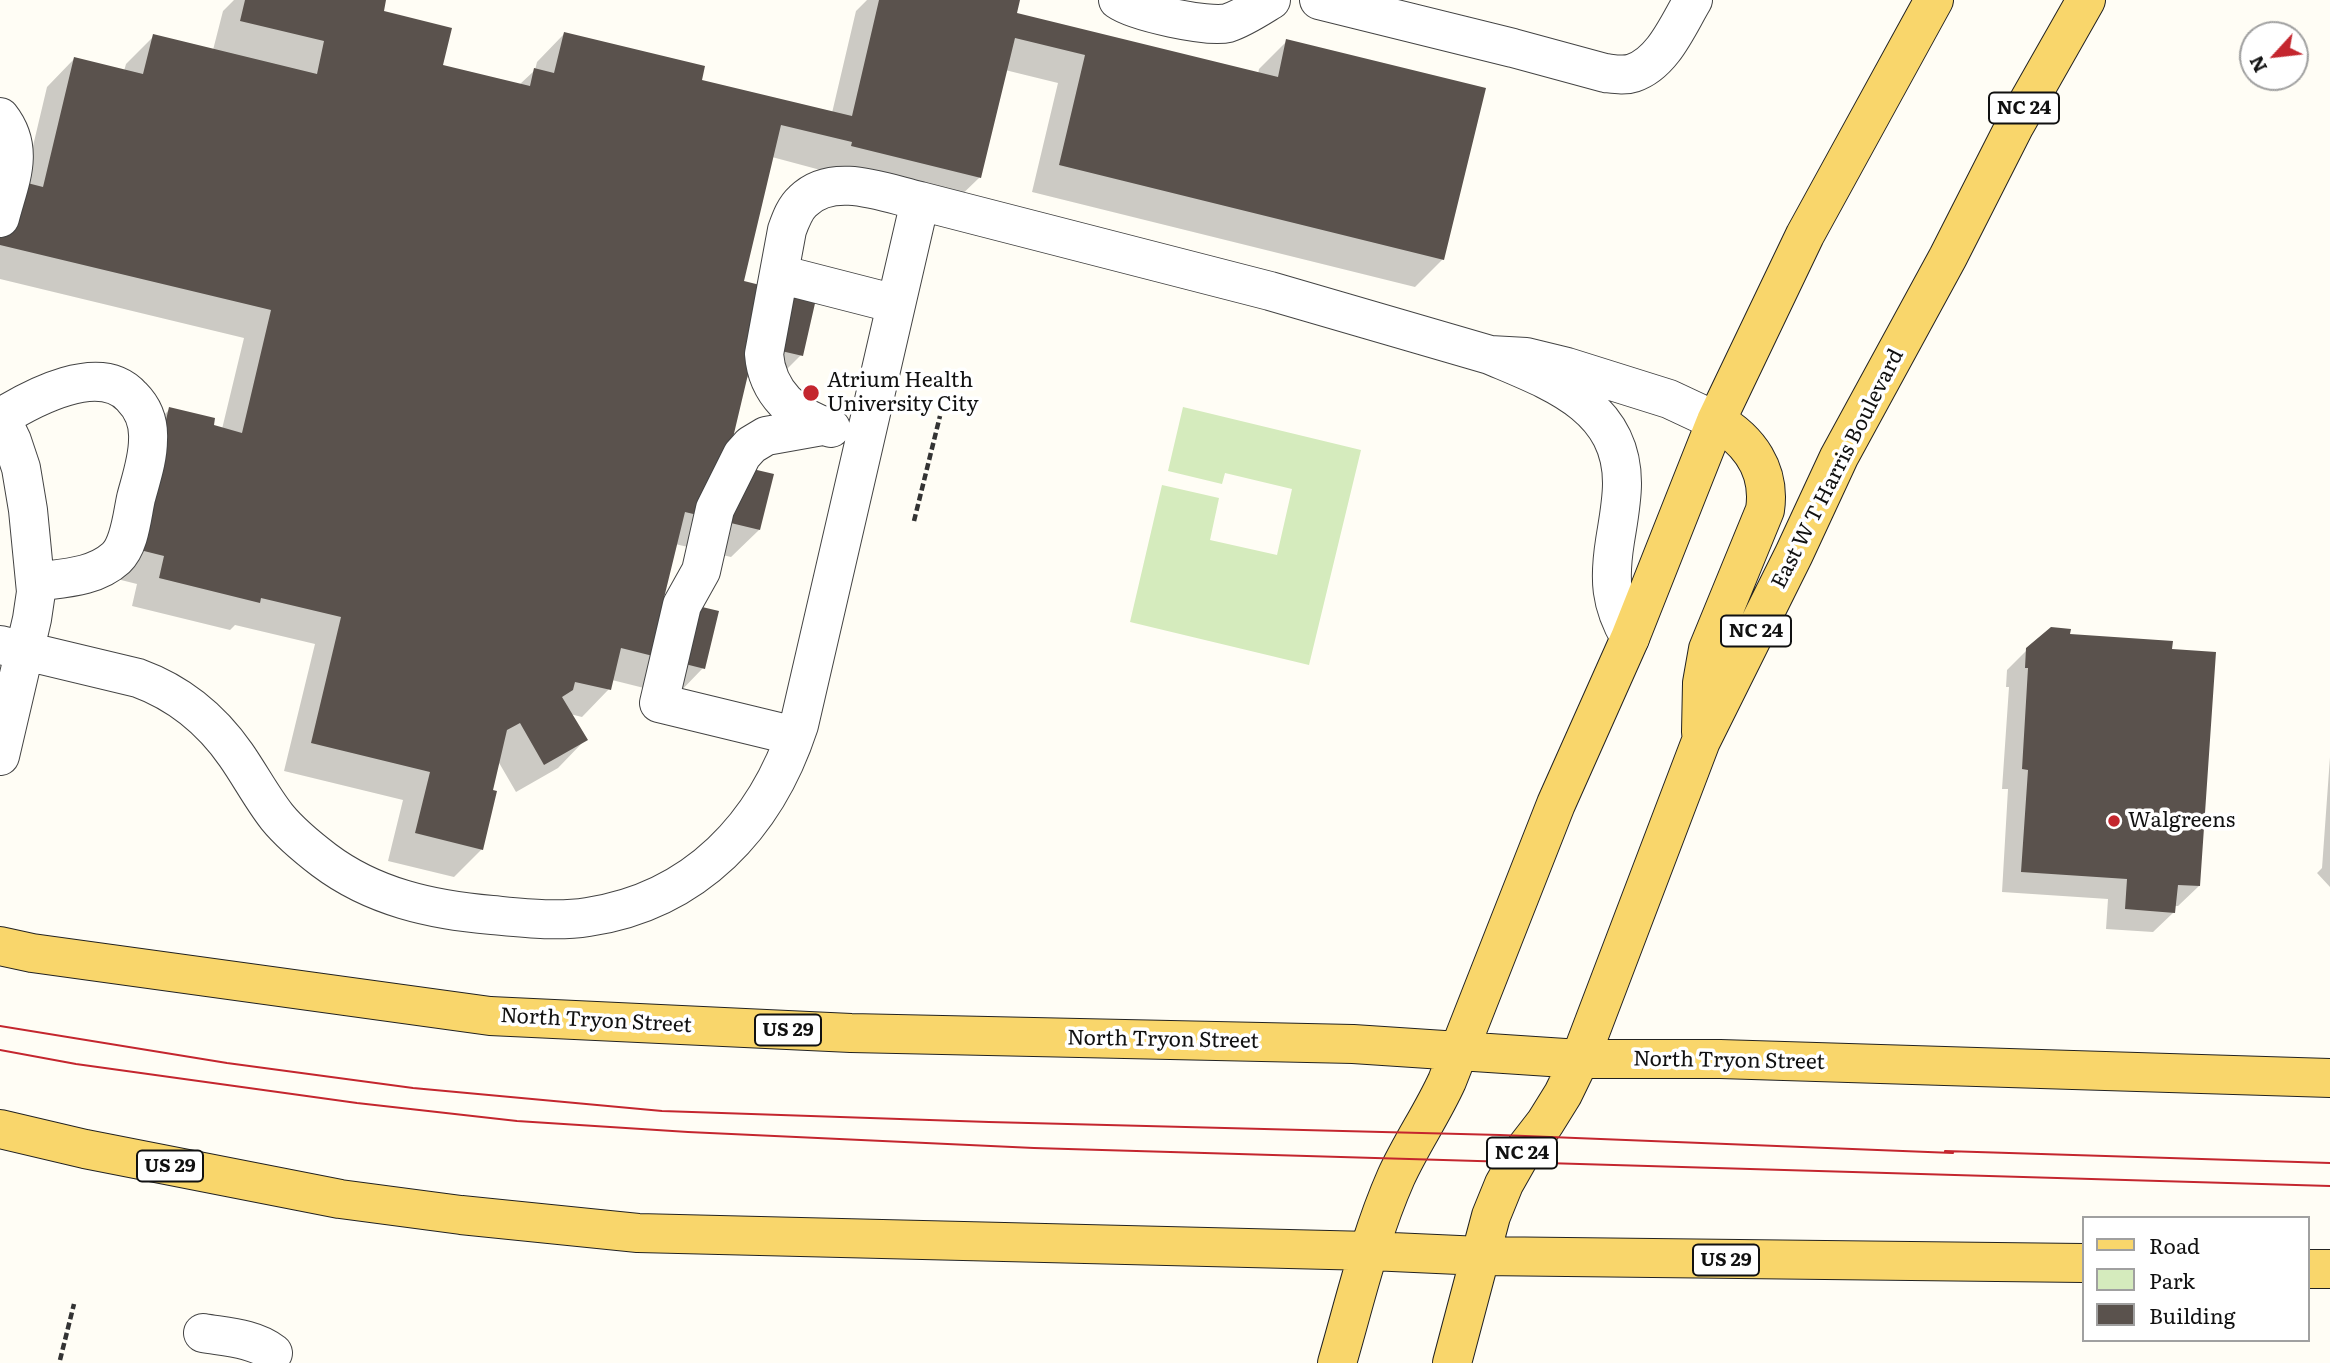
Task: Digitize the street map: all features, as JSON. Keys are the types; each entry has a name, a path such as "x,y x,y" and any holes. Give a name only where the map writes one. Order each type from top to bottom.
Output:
{"main road":[{"path":"1338,1363 1370,1251 1397,1175 1434,1110 1460,1050 1556,804 1630,638 1716,421 1805,235 1934,0"},
{"path":"2015,125 2057,0"},
{"name":"East W T Harris Boulevard","path":"1481,1256 1491,1216 1504,1184 1521,1154 1563,1094 1580,1059 1702,741 1839,457 1948,257 2015,125 2086,0"},
{"path":"1702,741 1702,683 1708,649 1765,510 1766,499 1766,486 1757,459 1739,436 1716,421"},
{"name":"North Tryon Street","path":"0,946 32,953 490,1016 851,1033 1342,1044 1580,1059 1720,1059 2330,1078"},
{"name":"US 29","path":"0,1129 85,1149 340,1199 461,1215 638,1233 1481,1256 2082,1263"},
{"name":"NC 24","path":"1452,1363 1481,1256"},
{"path":"2309,1269 2330,1269"}],"street":[{"path":"1118,0 1143,11 1213,24 1226,24 1271,0"},
{"path":"1319,0 1605,74 1619,75 1648,66 1662,51 1693,0"},
{"path":"0,117 14,142 15,159 0,218"},
{"path":"866,438 809,420 784,401 766,370 764,354 787,230 803,201 815,192 831,186 847,186 920,201 1258,288 1490,355 1561,388 1600,418 1615,442 1620,459 1622,482 1611,591 1619,619 1630,638"},
{"path":"12,648 138,678 178,697 219,732 278,818 296,837 348,877 375,891 431,907 527,918 585,918 639,905 687,881 734,841 771,791 795,736 920,201"},
{"path":"779,274 896,304"},
{"path":"1490,355 1527,357 1567,367 1669,399 1716,421"},
{"path":"0,756 12,648 34,606 35,582 21,468 0,417 41,396 83,382 97,381 119,386 140,405 146,419 149,442 121,552 109,563 89,573 35,582"},
{"path":"795,736 659,703 682,605 701,571 715,509 742,455 751,444 766,436 822,426"},
{"path":"203,1333 267,1348 277,1360"}],"path":[{"path":"914,521 940,416"},
{"path":"60,1360 74,1304"}],"green space":[{"path":"1183,407 1361,450 1309,665 1130,622 1162,485 1219,498 1210,540 1277,555 1292,489 1225,473 1222,484 1168,471"}],"building":[{"path":"245,0 386,0 384,11 452,28 443,65 530,86 534,68 554,73 564,32 705,66 702,80 852,116 879,0 1020,0 1017,13 1278,77 1286,39 1486,88 1444,260 1059,165 1085,55 1015,38 981,178 851,146 852,142 781,125 744,281 816,299 803,356 755,345 727,463 774,474 760,530 685,512 664,598 719,611 705,669 621,648 611,690 575,682 573,690 562,697 588,740 544,765 520,723 507,730 493,790 497,791 483,850 415,833 430,772 311,743 341,617 261,598 260,603 159,578 164,556 136,549 169,407 215,418 214,425 242,433 271,310 0,245 0,176 43,187 74,57 143,74 153,34 317,74 324,41 240,21"},
{"name":"Walgreens","path":"2051,627 2071,629 2070,634 2173,641 2172,649 2216,652 2200,886 2178,885 2175,913 2125,909 2127,879 2021,872 2028,770 2022,769 2028,668 2025,668 2026,648"}],"tram line":[{"path":"0,1026 227,1063 413,1088 662,1111 1500,1135 1953,1153"},
{"path":"0,1050 76,1064 357,1103 517,1121 688,1132 1034,1148 2330,1186"},
{"path":"1945,1151 2330,1163"}],"place":[{"name":"Atrium Health University City","path":"811,393"},
{"name":"Walgreens","path":"2114,821"}]}
